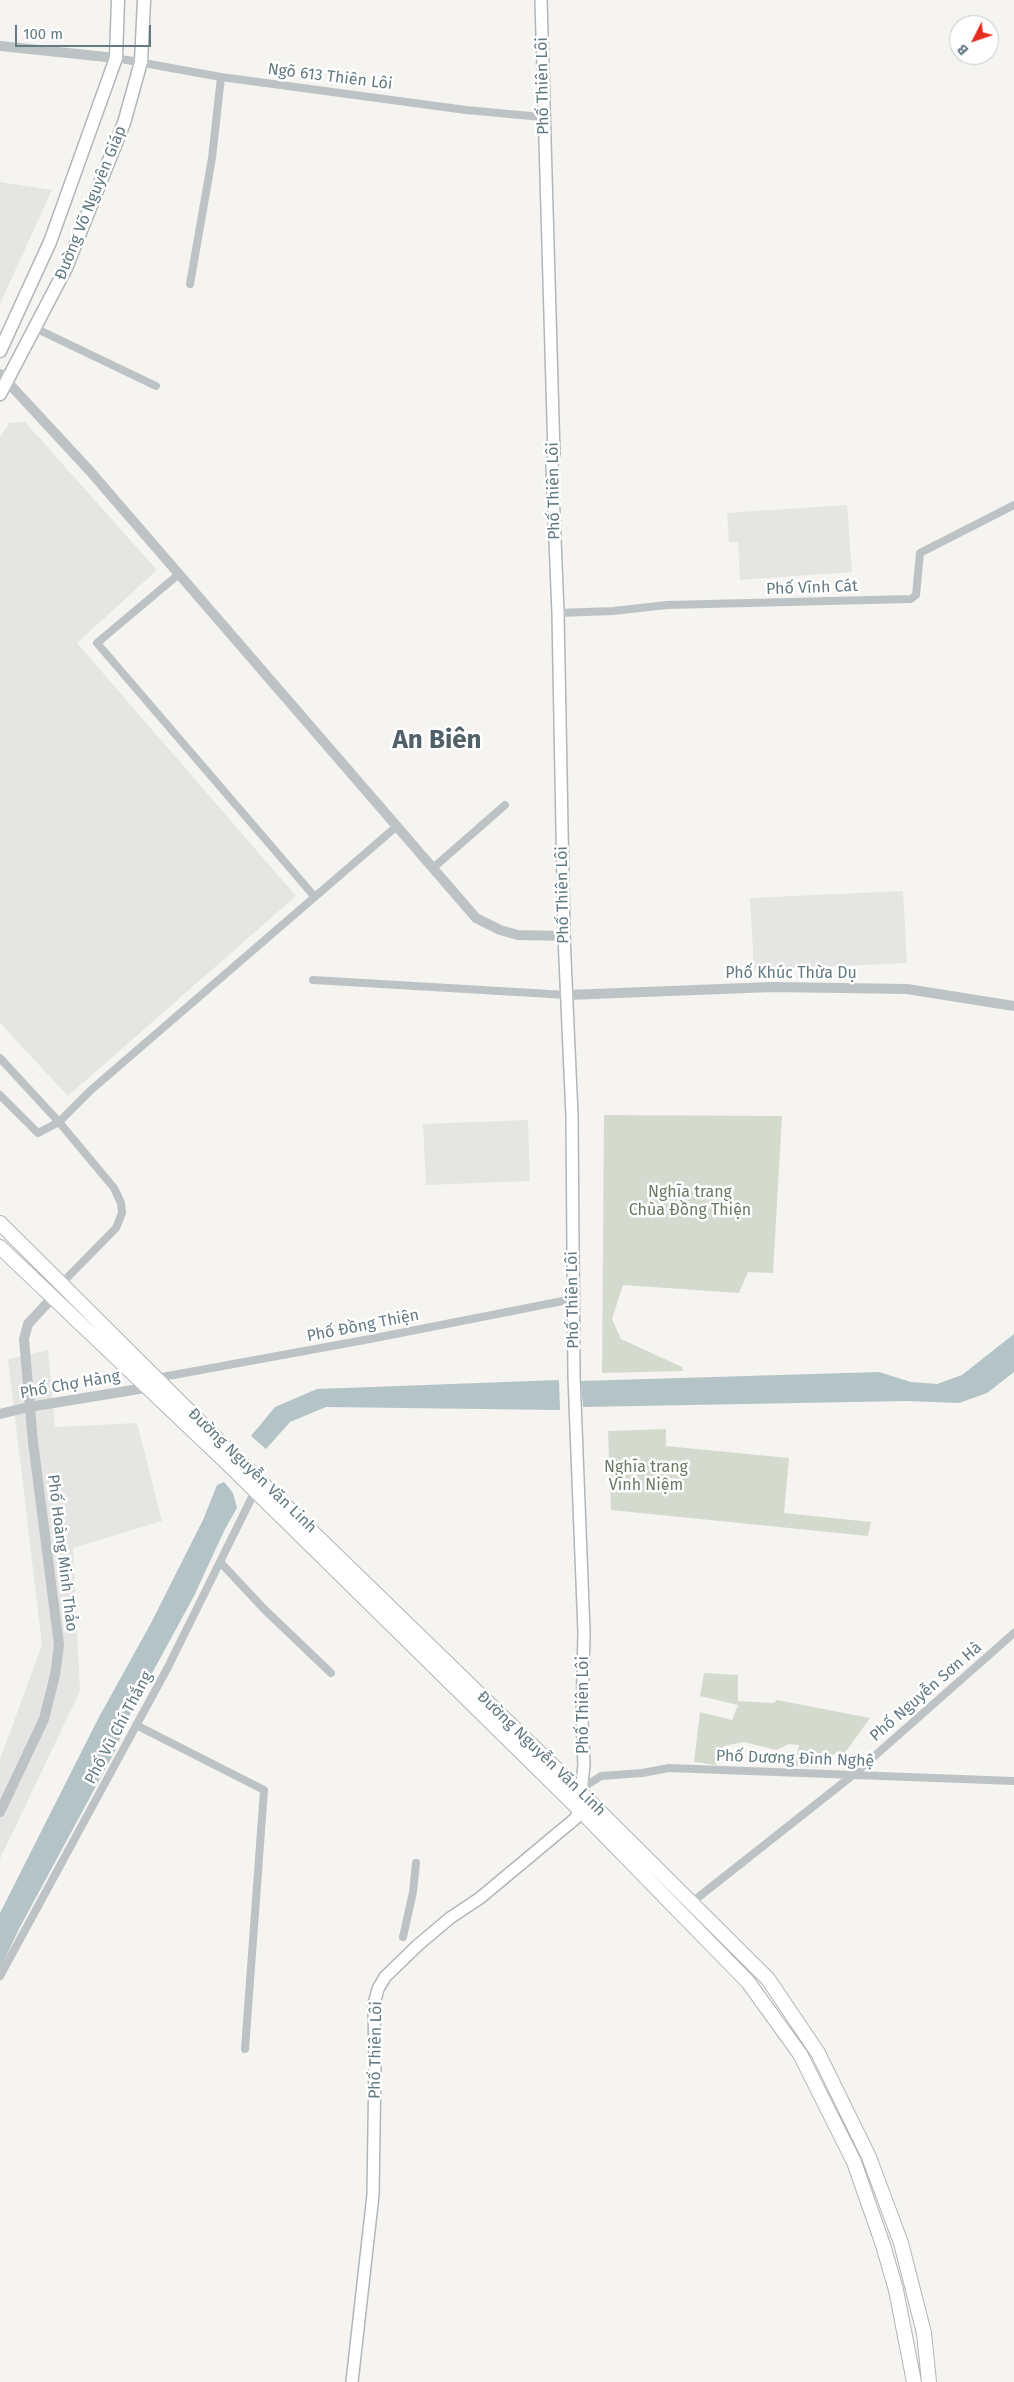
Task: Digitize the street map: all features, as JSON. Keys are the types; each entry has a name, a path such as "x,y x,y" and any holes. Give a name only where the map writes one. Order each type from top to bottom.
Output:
{"highway":[{"name":"Đường Nguyễn Văn Linh","path":"0,1224 157,1378 228,1457"},
{"name":"Đường Nguyễn Văn Linh","path":"0,1247 146,1388 228,1457 580,1791 768,1979 818,2053 869,2157 901,2243 924,2333 929,2382"},
{"name":"Đường Nguyễn Văn Linh","path":"256,1484 748,1982 800,2054 854,2162 883,2245 896,2290 914,2382"}],"main road":[{"name":"Đường Võ Nguyên Giáp","path":"0,351 50,242 116,58 118,0"},
{"name":"Đường Võ Nguyên Giáp","path":"0,394 4,377 35,328 66,268 124,123 141,62 144,0"},
{"name":"Phố Thiên Lôi","path":"352,2382 373,2195 374,2004 378,1989 385,1977 418,1945 517,1868 576,1818 579,1809 584,1765 582,1719 584,1632 574,1376 572,1116 564,936 558,613 540,0"}],"street":[{"path":"0,46 116,58"},
{"name":"Ngõ 613 Thiên Lôi","path":"116,58 221,77 466,110 542,118"},
{"path":"190,284 212,158 221,77"},
{"path":"35,328 156,386"},
{"path":"4,377 178,574 476,918 500,930 518,935 564,936"},
{"name":"Phố Vĩnh Cát","path":"558,613 613,611 667,605 911,599 916,595 920,552 1014,505"},
{"path":"178,574 97,643 314,896"},
{"path":"433,868 506,805"},
{"path":"0,1095 38,1132 59,1122 91,1090 397,826"},
{"path":"313,980 567,995"},
{"name":"Phố Khúc Thừa Dụ","path":"567,995 773,987 907,989 1014,1006"},
{"path":"0,1058 59,1122 114,1188 122,1213 116,1228 61,1284"},
{"name":"Phố Hoàng Minh Thảo","path":"0,1812 44,1719 55,1675 59,1645 29,1406 24,1332 28,1324 53,1297"},
{"name":"Phố Đồng Thiện","path":"157,1378 573,1299"},
{"name":"Phố Chợ Hàng","path":"0,1414 29,1406 146,1388"},
{"name":"Phố Vũ Chí Thắng","path":"0,1976 221,1563 256,1484"},
{"path":"221,1563 264,1609 331,1673"},
{"name":"Phố Nguyễn Sơn Hà","path":"691,1903 853,1775 1014,1633"},
{"path":"136,1725 264,1790 245,2048"},
{"name":"Phố Dương Đình Nghệ","path":"580,1791 601,1776 642,1773 669,1768 1014,1781"},
{"path":"403,1937 413,1892 416,1863"}],"shaded area":[{"path":"0,182 52,190 0,304"},
{"path":"25,422 157,570 77,643 296,896 68,1096 0,1023 0,437 9,423"},
{"path":"847,505 852,572 740,580 738,542 729,542 727,513"},
{"path":"903,891 907,963 754,970 750,898"},
{"path":"528,1120 530,1181 426,1185 423,1124"},
{"path":"1014,1334 1014,1372 987,1393 959,1403 906,1401 583,1407 581,1381 879,1372 911,1382 937,1384 962,1375"},
{"path":"48,1350 55,1427 137,1423 162,1521 73,1548 80,1691 0,1859 0,1759 42,1645 8,1359"},
{"path":"559,1380 560,1410 326,1407 290,1422 266,1449 251,1436 275,1407 317,1389"},
{"path":"224,1482 233,1493 237,1508 225,1529 194,1596 131,1712 115,1751 20,1927 0,1969 0,1913 98,1719 151,1623 203,1520 217,1485"}],"green space":[{"name":"Nghĩa trang Chùa Đồng Thiện","path":"604,1115 782,1116 773,1273 748,1272 739,1293 623,1285 612,1319 621,1339 682,1367 683,1371 602,1373"},
{"name":"Nghĩa trang Vĩnh Niệm","path":"666,1429 666,1446 789,1458 784,1513 871,1522 868,1536 611,1510 608,1431"},
{"path":"704,1673 738,1675 738,1701 774,1703 777,1700 870,1718 842,1757 837,1756 837,1752 818,1767 794,1766 799,1745 789,1744 776,1750 744,1742 724,1746 716,1765 694,1762 700,1712 732,1720 738,1705 700,1696"}],"district":[{"name":"An Biên","path":"437,741"}]}
